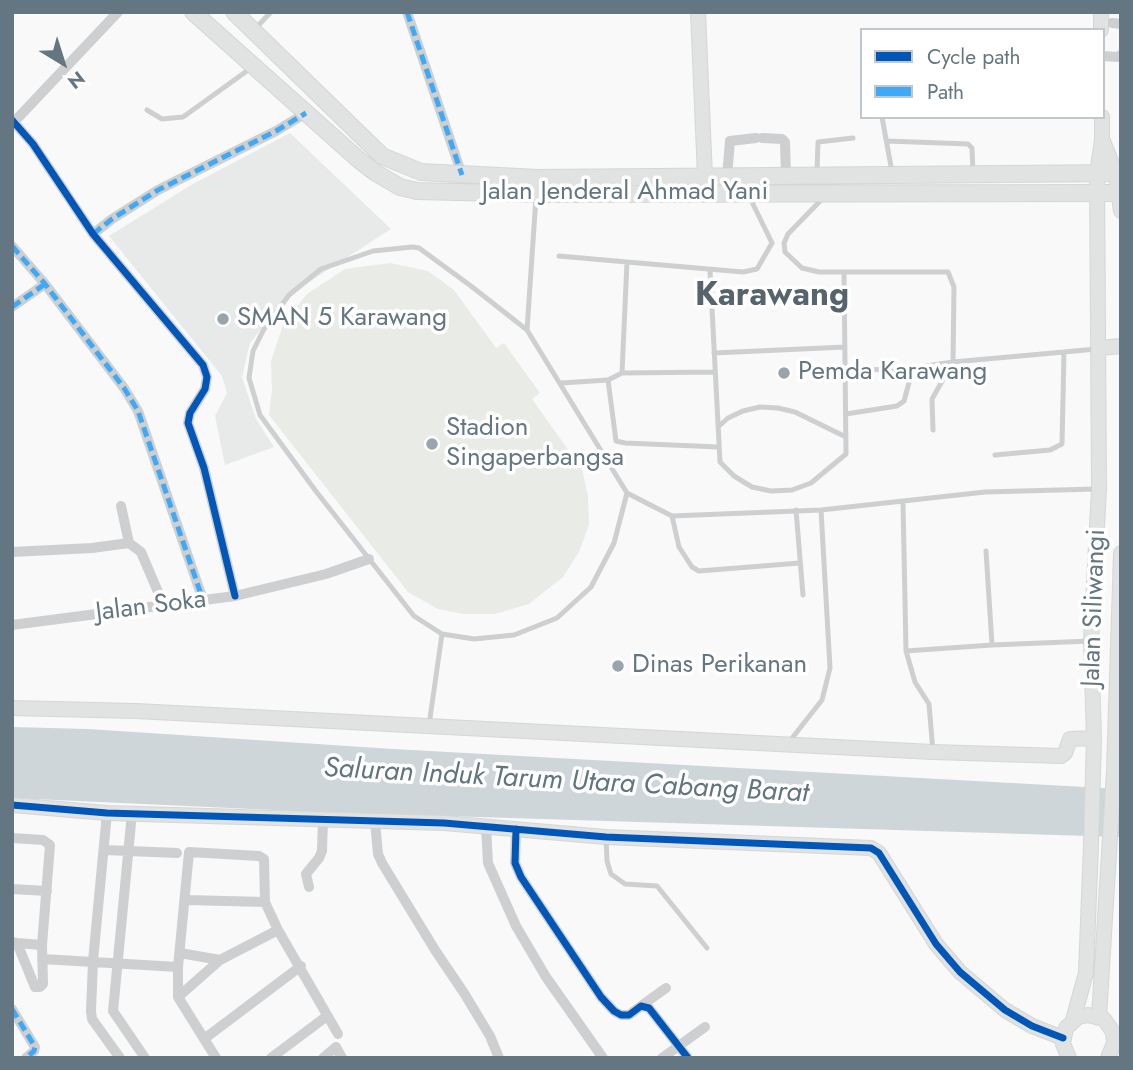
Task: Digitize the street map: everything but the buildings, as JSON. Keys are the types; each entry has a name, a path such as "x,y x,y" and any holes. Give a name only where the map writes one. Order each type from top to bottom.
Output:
{"main road":[{"name":"Jalan Jenderal Ahmad Yani","path":"193,12 376,173 400,187 417,191 536,194 824,182 892,175 1118,174"},
{"name":"Jalan Jenderal Ahmad Yani","path":"234,12 383,156 421,172 538,178 727,177 746,185 786,176 824,182 1097,194 1120,192"},
{"path":"228,43 251,28"}],"street":[{"path":"118,12 13,121 33,144 93,234 203,365 207,377 205,389 190,412 188,423 204,468 235,596"},
{"path":"407,12 462,175"},
{"path":"698,12 705,177"},
{"path":"1101,12 1111,25"},
{"path":"93,234 158,190 251,144 306,113"},
{"path":"1102,119 1102,140 1118,174 1121,211"},
{"path":"727,177 730,141 760,138 782,139 785,142 786,176"},
{"name":"Jalan Siliwangi","path":"1063,1038 1066,1028 1073,1020 1086,973 1094,738 1091,641 1099,488 1097,174 1102,140"},
{"path":"12,246 45,284 124,388 138,411 204,600"},
{"path":"12,307 45,284"},
{"path":"1099,348 1121,346"},
{"path":"121,506 129,543 141,552 164,606"},
{"path":"12,552 79,549 129,543"},
{"name":"Jalan Siliwangi","path":"1099,1017 1114,771 1121,554"},
{"name":"Jalan Soka","path":"12,625 235,596 326,574 369,559"},
{"path":"1091,641 1118,642"},
{"path":"12,708 150,712 933,752 1060,756 1065,754 1070,739 1094,738"},
{"path":"12,805 107,813 375,821 606,837 871,848 884,860 936,944 967,979 1005,1010 1032,1026 1063,1038 1064,1049 1069,1058"},
{"path":"107,813 93,961 92,1019 120,1058"},
{"path":"132,813 113,1011 145,1058"},
{"path":"309,887 306,874 322,851 323,820"},
{"path":"375,821 378,854 382,863 464,993 499,1058"},
{"path":"486,827 488,863 516,926 546,977 603,1058"},
{"path":"516,829 515,863 521,877 601,997 614,1011 629,1015 666,988"},
{"path":"12,838 43,840 50,845 42,945 43,984 35,987 14,943 42,945"},
{"path":"105,850 177,853"},
{"path":"216,1058 177,997 189,852 259,856 264,859 265,902 278,930 338,1034"},
{"path":"12,889 47,891"},
{"path":"186,900 265,902"},
{"path":"177,997 220,960 278,930"},
{"path":"180,953 220,960"},
{"path":"42,958 178,967"},
{"path":"204,1039 301,966"},
{"path":"640,1006 649,1008 688,1058"},
{"path":"12,1009 35,1047 26,1058"},
{"path":"1073,1020 1088,1015 1099,1017 1117,1032 1108,1058"},
{"path":"271,1058 327,1016"},
{"path":"662,1058 705,1027"},
{"path":"323,1058 336,1047 342,1058"}],"lane":[{"path":"251,28 271,12"},
{"path":"147,110 162,118 183,117 253,66"},
{"path":"882,119 892,175"},
{"path":"853,138 818,142 824,182 788,234 785,252 802,268 819,272 948,272 954,287 953,362 932,399 933,430"},
{"path":"887,141 968,144 972,148 973,173"},
{"path":"527,330 538,178"},
{"path":"746,185 772,243"},
{"path":"772,243 785,243"},
{"path":"559,256 743,272 757,269 772,243"},
{"path":"627,493 614,543 591,587 557,618 514,635 474,639 442,634 414,617 260,415 248,378 253,351 264,329 289,295 320,269 373,251 412,247 418,248 471,285 527,330 627,493 672,516 821,510 985,492 1099,488"},
{"path":"622,373 627,262"},
{"path":"710,270 720,462 734,477 771,491 792,490 811,483 846,454 844,272"},
{"path":"714,353 845,347"},
{"path":"845,371 913,368 1099,348"},
{"path":"995,455 1050,450 1062,444 1064,352"},
{"path":"846,414 897,406 904,401 913,368"},
{"path":"561,383 608,380 622,373 715,372"},
{"path":"608,380 616,441 719,447"},
{"path":"718,428 728,418 743,411 761,407 778,408 794,412 846,437"},
{"path":"903,502 906,651 915,681 929,704 933,752"},
{"path":"796,510 803,595"},
{"path":"788,744 822,700 830,668 821,510"},
{"path":"672,516 680,547 692,567 699,571 800,563"},
{"path":"986,551 992,645"},
{"path":"429,725 442,634"},
{"path":"906,651 1091,641"},
{"path":"606,837 607,861 611,874 625,884 657,886 707,948"}],"shaded area":[{"name":"SMAN 5 Karawang","path":"290,133 391,229 289,295 250,343 242,377 256,419 274,447 225,465 215,416 227,393 222,376 109,236 191,185"},
{"name":"Stadion Singaperbangsa","path":"390,263 428,271 454,290 496,348 504,343 540,393 532,399 582,469 588,496 589,525 579,552 563,577 529,604 495,614 463,614 438,609 408,592 269,415 271,361 283,325 307,294 345,269"}],"water":[{"name":"Saluran Induk Tarum Utara Cabang Barat","path":"12,727 88,729 393,749 1121,789 1121,837 317,812 12,798"}],"marked path":[{"path":"407,12 462,175"},
{"path":"93,234 158,190 276,131 306,113"},
{"path":"12,246 45,284 124,388 138,411 203,600"},
{"path":"12,307 45,284"},
{"path":"12,1009 35,1047 26,1058"}],"cycle path":[{"path":"12,120 33,144 93,234 203,365 207,377 205,389 190,413 188,423 204,468 235,596"},
{"path":"12,805 107,813 444,823 606,837 871,848 879,853 936,944 960,972 1005,1010 1032,1026 1063,1038"},
{"path":"516,829 515,863 521,877 601,997 621,1015 629,1015 641,1006 649,1008 688,1058"}],"place":[{"name":"SMAN 5 Karawang","path":"223,319"},
{"name":"Pemda Karawang","path":"784,373"},
{"name":"Stadion Singaperbangsa","path":"432,444"},
{"name":"Dinas Perikanan","path":"618,666"}],"district":[{"name":"Karawang","path":"772,297"}]}
